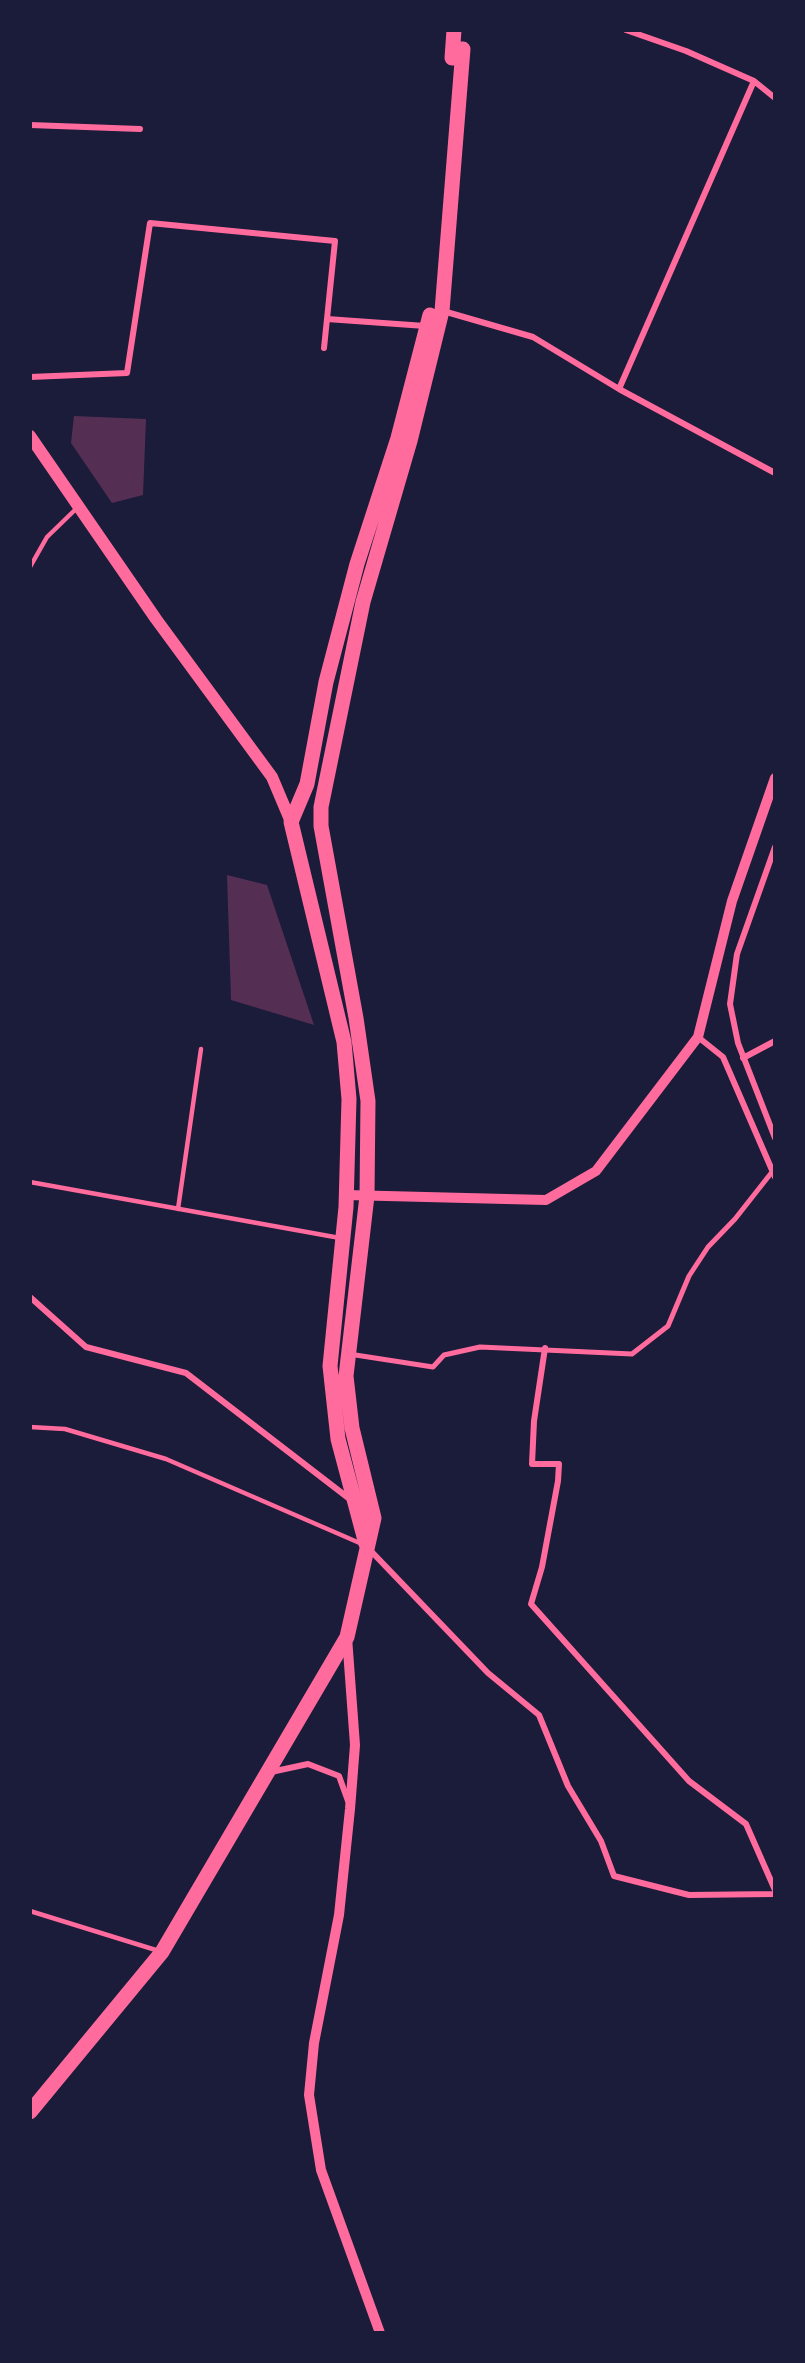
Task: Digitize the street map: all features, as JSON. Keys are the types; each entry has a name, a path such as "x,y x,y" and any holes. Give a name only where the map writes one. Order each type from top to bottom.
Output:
{"main road":[{"path":"321,826 323,796 363,602 437,310 458,49 454,30"},
{"path":"291,822 307,784 326,682 357,564 404,439 428,327 437,310"},
{"path":"30,436 156,619 272,777 291,822 344,1042 349,1100 346,1195 330,1366 338,1439 367,1546"},
{"path":"30,2112 162,1952 347,1637 374,1518 352,1428 346,1376 367,1196 368,1101 356,1017 321,826 307,784"},
{"path":"338,1019 356,1017"}],"street":[{"path":"626,30 686,51 754,81 774,97"},
{"path":"620,389 754,81"},
{"path":"774,97 775,89"},
{"path":"30,125 140,129"},
{"path":"30,377 127,373 150,223 335,241 324,348"},
{"path":"437,310 533,337 620,389 775,473"},
{"path":"327,319 428,327"},
{"path":"346,1195 546,1200 596,1171 698,1037 732,901 775,778"},
{"path":"775,847 737,954 730,1004 743,1058 775,1138"},
{"path":"348,1354 433,1367 444,1355 480,1347 545,1348 632,1354 668,1326 689,1276 708,1247 774,1174 723,1057 698,1037"},
{"path":"743,1058 775,1041"},
{"path":"30,1297 86,1347 186,1373 355,1503"},
{"path":"367,1546 488,1673 539,1715 568,1786 601,1841 614,1876 689,1895 775,1892 746,1824 689,1781 531,1604 542,1567 559,1464 532,1464 534,1421 545,1348"},
{"path":"347,1637 356,1745 339,1915 314,2043 309,2095 321,2170 380,2333"},
{"path":"267,1772 308,1764 339,1776 350,1809"}],"lane":[{"path":"30,567 47,537 78,507"},
{"path":"178,1209 201,1049"},
{"path":"30,1182 342,1238"},
{"path":"30,1427 65,1429 166,1459 367,1546"},
{"path":"30,1911 162,1952"}],"building":[{"path":"74,416 146,419 143,495 112,503 71,443"},
{"path":"227,875 267,885 314,1025 231,1000"}]}
